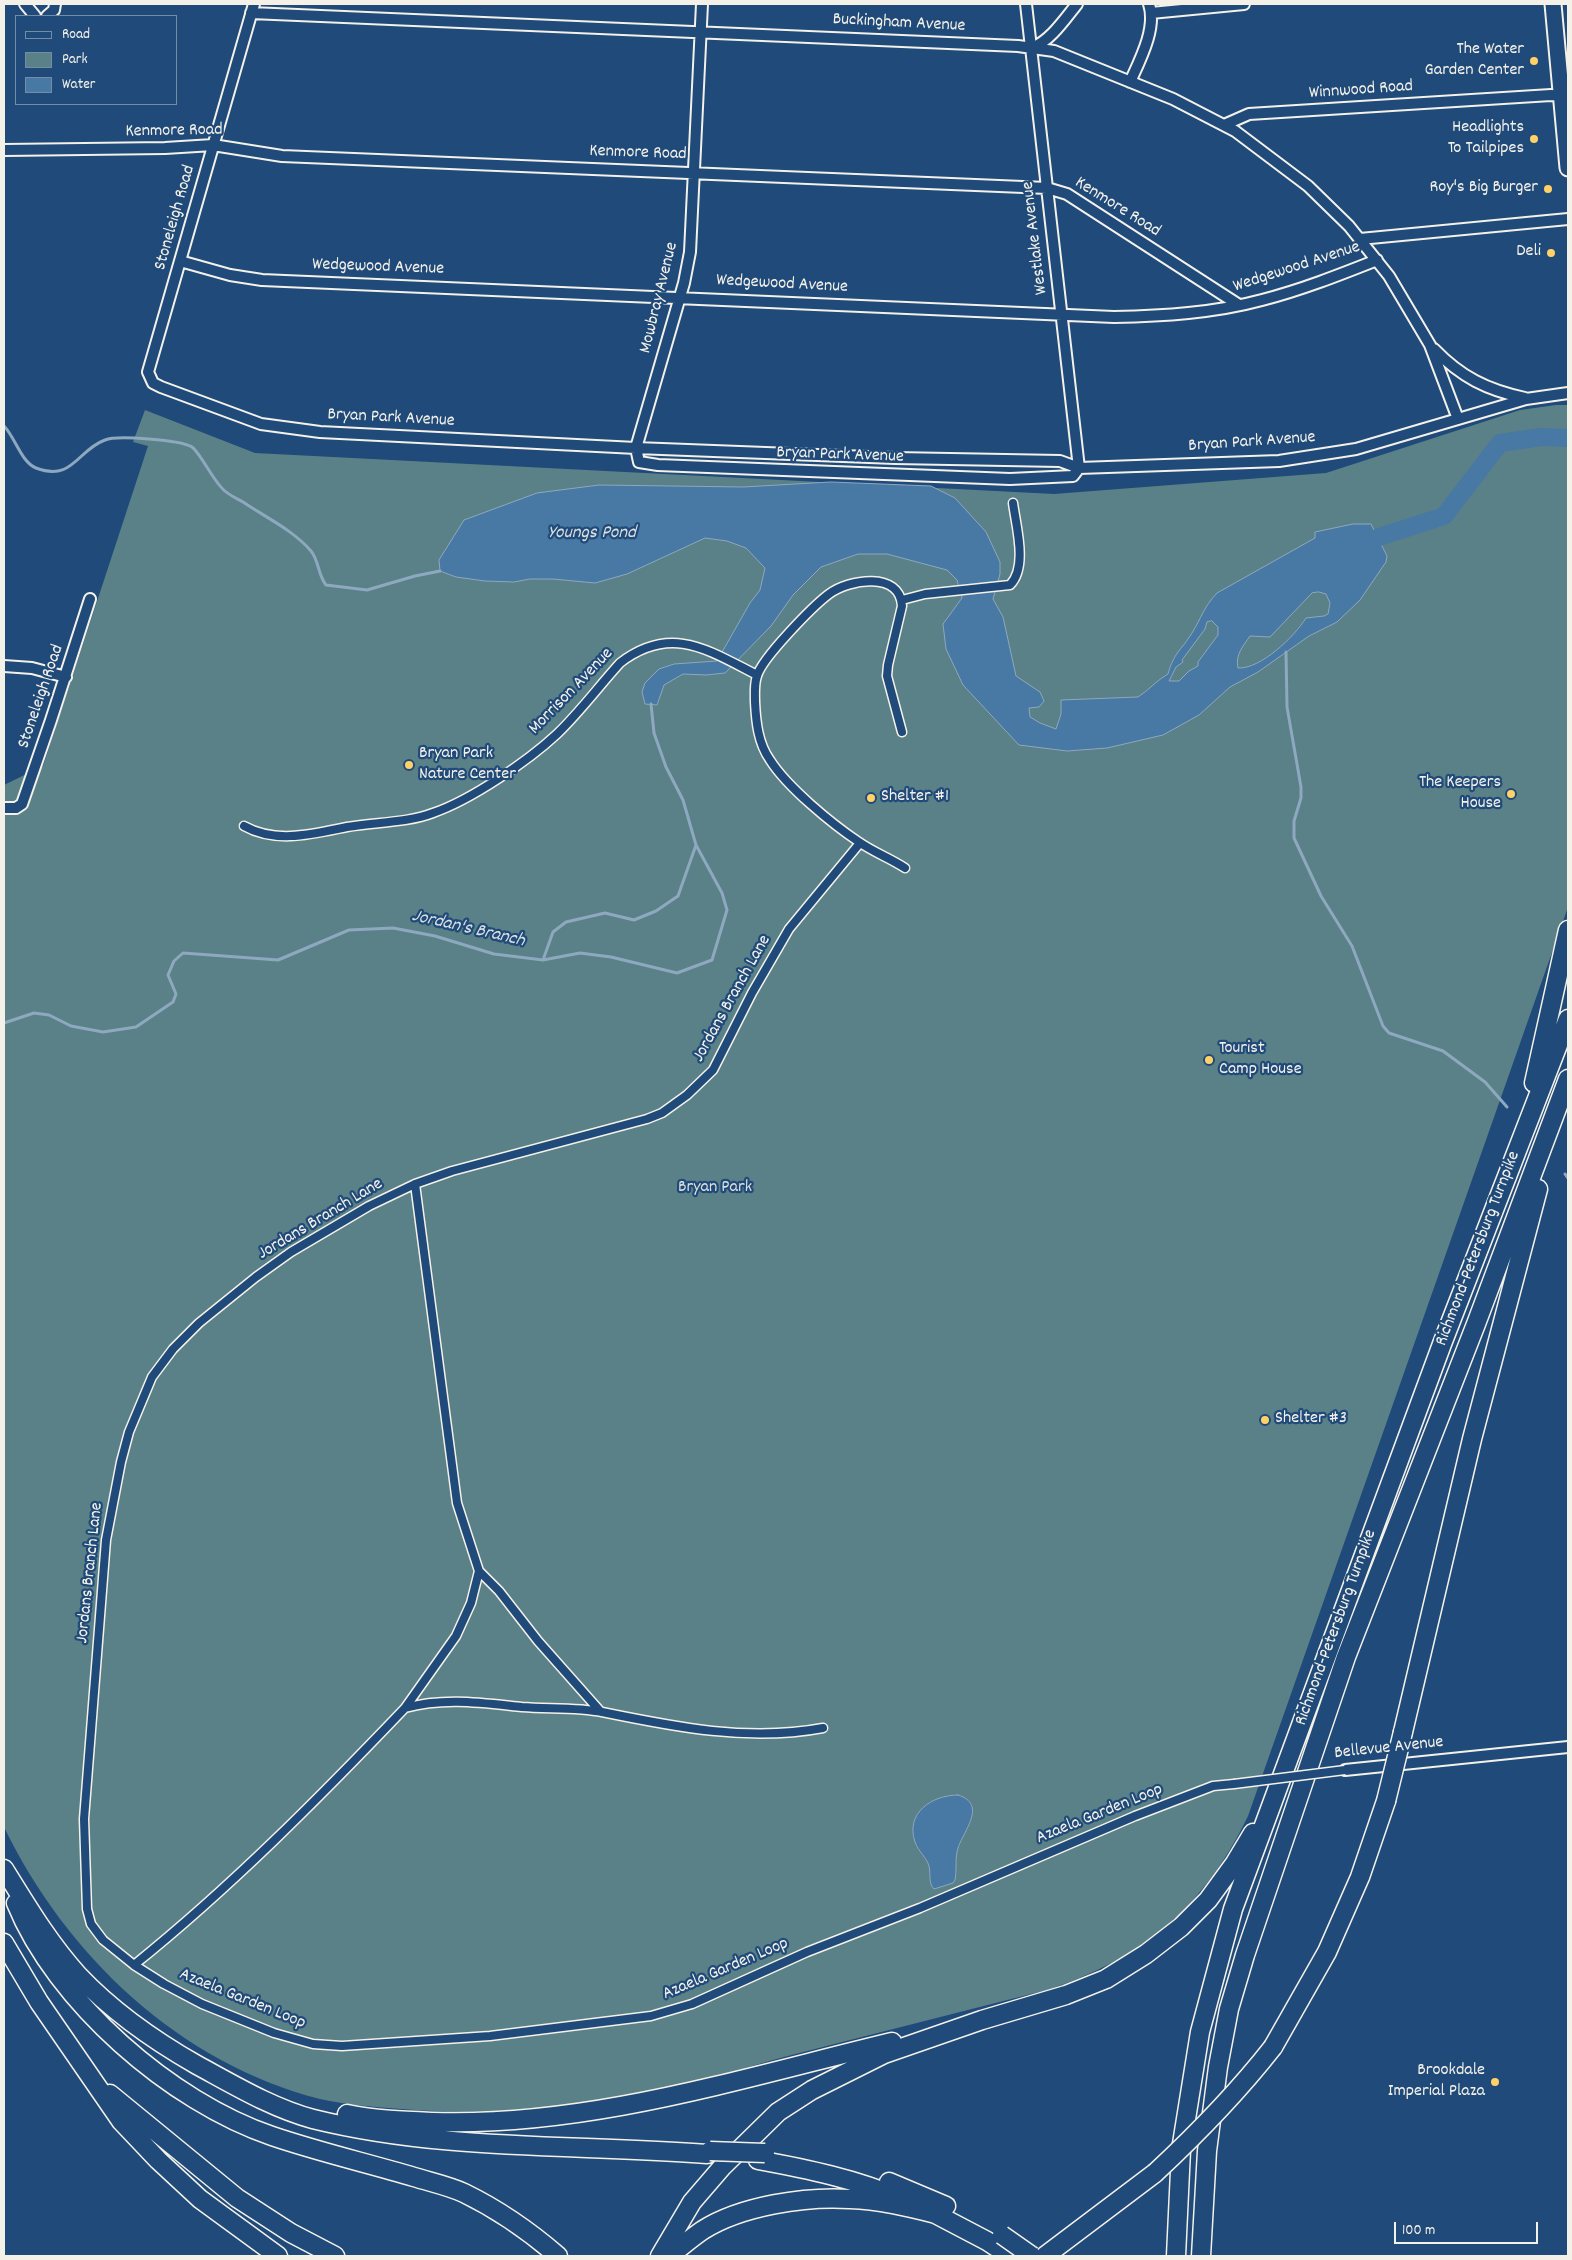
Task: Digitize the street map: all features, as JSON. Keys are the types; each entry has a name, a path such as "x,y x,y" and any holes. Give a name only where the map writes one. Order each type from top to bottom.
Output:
{"highway":[{"path":"1520,1142 1568,930"},
{"name":"Richmond-Petersburg Turnpike","path":"1176,2256 1181,2150 1200,2032 1234,1909 1442,1344 1568,1019"},
{"path":"1044,2256 1155,2172 1199,2133 1245,2083 1273,2047 1327,1952 1360,1877 1386,1801 1478,1412 1566,1084"},
{"name":"Richmond-Petersburg Turnpike","path":"1201,2256 1207,2151 1218,2067 1229,2009 1245,1955 1346,1657 1480,1315 1566,1084"},
{"path":"660,2256 692,2202 723,2166 778,2112 812,2090 884,2054 982,2020 1066,1995 1106,1979 1146,1954 1181,1927 1208,1900 1235,1863 1274,1798"},
{"path":"4,1869 44,1933 78,1975 111,2006 160,2044 234,2086 273,2104 312,2118 382,2133 460,2142 708,2152 817,2162 879,2178 944,2205 995,2238 1010,2256"},
{"path":"4,1874 25,1926 57,1974 115,2037 144,2064 184,2092 228,2118 271,2136 462,2192 508,2217 558,2256"},
{"path":"4,1943 39,2002 96,2082 121,2121 158,2160 200,2199 278,2256"},
{"path":"234,2086 364,2117 463,2123 516,2120 572,2114 646,2102 982,2020"},
{"path":"96,2082 236,2198 292,2233 335,2256"},
{"path":"761,2157 886,2192 995,2238 1032,2256 1108,2209"},
{"path":"669,2256 703,2230 727,2218 760,2208 799,2201 849,2199 897,2204 936,2214"}],"main road":[{"path":"1553,4 1565,96 1568,168"}],"street":[{"path":"25,4 34,15"},
{"path":"48,15 54,10 55,4"},
{"name":"Mowbray Avenue","path":"636,448 690,252 702,4"},
{"name":"Westlake Avenue","path":"1026,4 1079,468"},
{"path":"1031,48 1041,44 1077,4"},
{"path":"1130,82 1144,47 1150,8 1244,4"},
{"name":"Buckingham Avenue","path":"253,8 1031,48 1054,51 1173,99 1224,125 1287,169 1326,203 1360,238 1405,301 1430,345 1458,419"},
{"name":"Stoneleigh Road","path":"153,383 148,372 152,357 253,8"},
{"name":"Winnwood Road","path":"1224,125 1248,114 1565,96"},
{"name":"Kenmore Road","path":"4,150 165,148 213,145 282,156 1047,188 1067,194 1239,305"},
{"name":"Wedgewood Avenue","path":"1360,238 1568,219"},
{"name":"Wedgewood Avenue","path":"180,262 230,275 262,280 1062,315 1146,317 1239,305 1317,283 1377,260"},
{"name":"Buckingham Avenue","path":"1430,345 1453,367 1475,382 1492,390 1526,399"},
{"name":"Bryan Park Avenue","path":"153,383 261,424 320,432 636,448 895,458 1060,461 1079,468 1279,461 1356,449 1526,399 1568,393"},
{"name":"Bryan Park Avenue","path":"636,448 638,462 658,465 1010,478 1073,476 1079,468"},
{"path":"902,600 925,594 1010,585 1019,573 1020,561 1013,503"},
{"path":"902,732 887,676 902,606 899,592 890,585 880,582 850,583 837,588 817,603 774,650 757,675 756,717 760,739 770,760 825,817 860,843 905,868"},
{"name":"Stoneleigh Road","path":"4,808 16,808 22,804 66,677 90,600"},
{"name":"Morrison Avenue","path":"244,826 258,835 305,835 432,814 458,802 541,749 559,732 616,668 632,654 653,645 688,645 716,654 757,675"},
{"path":"4,666 32,668 66,677"},
{"name":"Jordans Branch Lane","path":"134,1965 103,1940 91,1924 87,1909 84,1818 104,1558 116,1486 129,1432 152,1377 174,1349 200,1323 292,1252 369,1206 415,1184 452,1171 648,1119 662,1113 687,1095 713,1070 752,993 789,929 860,843"},
{"path":"415,1184 456,1503 479,1571 499,1591 538,1641 600,1711"},
{"path":"134,1965 238,1874 330,1786 405,1708 456,1636 470,1603 479,1571"},
{"path":"405,1708 422,1703 457,1701 600,1711 646,1722 742,1734 796,1733 824,1728"},
{"name":"Bellevue Avenue","path":"1213,1786 1568,1747"},
{"name":"Azaela Garden Loop","path":"134,1965 164,1984 202,2004 274,2033 313,2044 342,2046 490,2036 650,2016 692,2004 807,1952 920,1908 1081,1839 1213,1786"}],"green space":[{"name":"Bryan Park","path":"1568,405 1568,907 1248,1816 1231,1848 1212,1877 1191,1902 1167,1925 1141,1945 1081,1977 1047,1990 784,2057 670,2090 591,2103 528,2109 465,2112 434,2111 361,2106 320,2099 268,2082 220,2059 174,2031 132,1998 94,1960 60,1918 30,1874 4,1827 4,785 43,766 148,446 133,442 145,410 255,453 1054,494 1326,473 1520,410"}],"water":[{"name":"Youngs Pond","path":"831,482 931,486 955,498 986,532 1000,562 1000,574 993,599 1003,617 1016,676 1040,692 1044,701 1039,707 1029,708 1030,717 1056,729 1061,714 1061,700 1138,697 1142,694 1168,674 1175,656 1217,593 1315,538 1315,532 1353,524 1371,524 1387,556 1386,562 1360,600 1337,622 1309,636 1258,672 1230,687 1199,715 1163,735 1107,748 1067,751 1019,745 963,685 946,649 943,624 962,598 957,580 947,570 887,554 858,554 821,567 793,595 771,626 725,673 706,675 683,674 664,685 657,705 645,704 642,692 645,683 659,669 674,664 717,661 750,603 760,590 765,568 746,548 727,541 705,538 627,574 595,583 553,579 530,579 514,582 485,581 456,577 440,571 439,560 464,520 537,493 599,485 743,487","holes":["1312,593 1326,594 1330,603 1328,614 1306,618 1294,634 1266,658 1247,667 1238,668 1239,655 1250,636 1270,637","1212,621 1218,627 1218,635 1198,662 1198,666 1189,671 1179,681 1169,681 1176,667 1183,662 1182,660 1205,629 1207,622"]},
{"path":"958,1795 967,1800 972,1806 973,1813 957,1852 955,1880 953,1883 934,1889 930,1881 928,1863 915,1842 914,1822 917,1814 930,1802 939,1798"}],"waterway":[{"path":"4,426 26,460 36,468 48,471 58,471 67,468 105,440 135,438 186,444 192,447 199,455 217,483 226,492 278,524 304,543 314,555 321,577 326,585 367,590 440,571"},
{"path":"1379,537 1444,516 1500,443 1541,437 1568,438"},
{"path":"1286,652 1287,707 1301,787 1301,798 1294,821 1294,838 1321,896 1352,946 1383,1026 1389,1033 1443,1051 1485,1082 1507,1107"},
{"name":"Jordan's Branch","path":"4,1023 34,1013 49,1015 71,1026 103,1032 136,1027 173,1002 176,994 168,975 174,961 183,953 278,960 349,930 393,928 435,936 494,954 543,960 580,953 611,957 677,973 712,960 727,910 722,893 696,845 683,800 666,767 654,733 651,704"},
{"path":"543,960 553,932 566,922 605,913 634,920 656,911 678,896 696,845"},
{"path":"1565,1174 1568,1178"}],"place":[{"name":"The Water Garden Center","path":"1534,61"},
{"name":"Headlights To Tailpipes","path":"1534,139"},
{"name":"Roy's Big Burger","path":"1548,189"},
{"name":"Deli","path":"1551,253"},
{"name":"Bryan Park Nature Center","path":"409,765"},
{"name":"The Keepers House","path":"1511,794"},
{"name":"Shelter #1","path":"871,798"},
{"name":"Tourist Camp House","path":"1209,1060"},
{"name":"Shelter #3","path":"1265,1420"},
{"name":"Brookdale Imperial Plaza","path":"1495,2082"}]}
